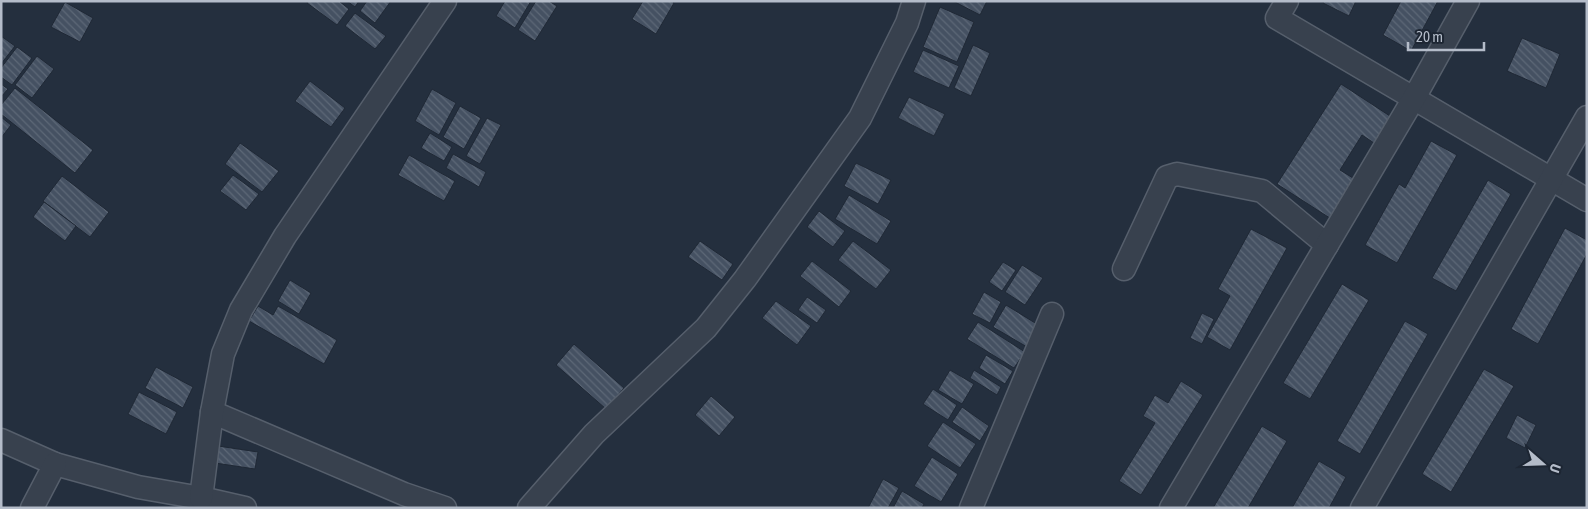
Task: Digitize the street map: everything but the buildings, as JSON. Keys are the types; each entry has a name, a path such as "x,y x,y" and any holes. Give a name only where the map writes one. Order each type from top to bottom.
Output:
{"street":[{"path":"203,487 211,423 223,354 240,310 285,236 445,1"},
{"path":"529,508 594,434 706,328 745,279 860,118 907,23 914,1"},
{"path":"1287,1 1277,18 1587,200"},
{"path":"1171,508 1414,98 1468,1"},
{"path":"1362,508 1587,117"},
{"path":"1124,269 1167,177 1177,174 1262,191 1327,245"},
{"path":"971,508 1052,314"},
{"path":"211,423 445,508"},
{"path":"1,440 55,464 138,487 203,487 245,508"},
{"path":"32,508 55,464"}]}
